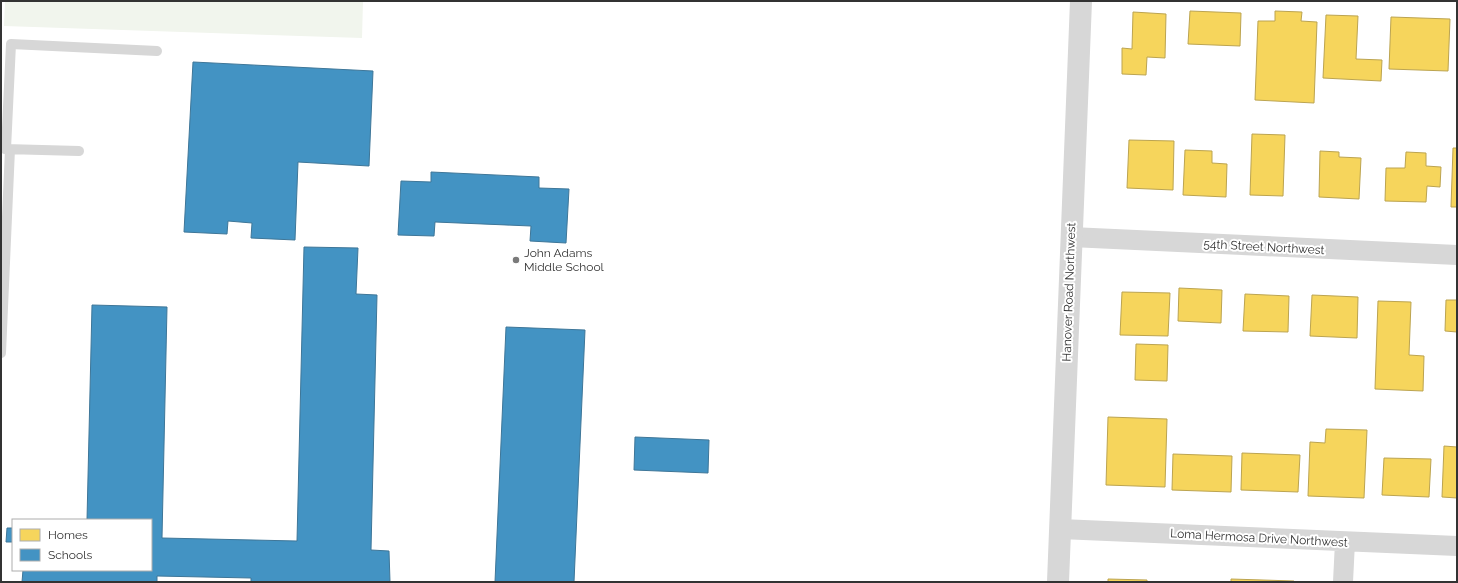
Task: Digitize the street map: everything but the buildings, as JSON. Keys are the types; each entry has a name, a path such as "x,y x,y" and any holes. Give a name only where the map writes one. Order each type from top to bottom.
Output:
{"street":[{"name":"Hanover Road Northwest","path":"1058,582 1081,1"},
{"name":"54th Street Northwest","path":"1071,237 1457,255"},
{"name":"Loma Hermosa Drive Northwest","path":"1060,529 1457,546"},
{"path":"1343,582 1345,542"}],"lane":[{"path":"1,353 6,149 11,44 157,51"},
{"path":"6,149 79,151"}],"shaded area":[{"path":"5,1 363,1 362,38 4,26"}],"place":[{"name":"John Adams Middle School","path":"516,260"}]}
